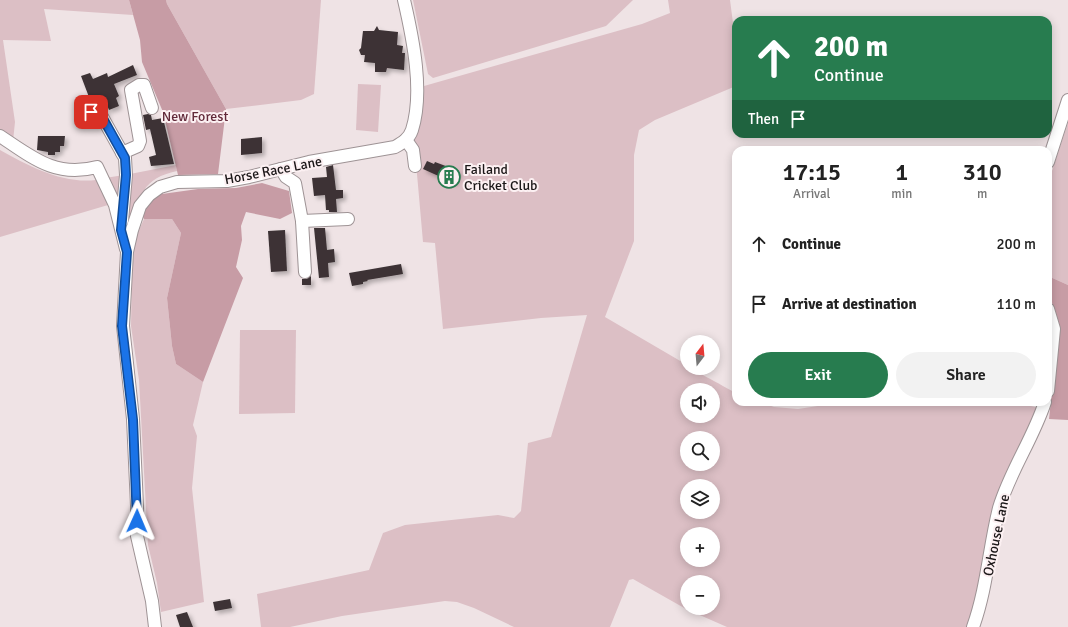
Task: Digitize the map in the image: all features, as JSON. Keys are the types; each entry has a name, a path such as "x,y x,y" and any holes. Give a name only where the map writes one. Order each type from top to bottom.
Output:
{"street":[{"path":"404,0 410,25 418,102 412,131 406,140 413,150 415,166"},
{"path":"122,153 138,146 140,141 131,90 144,85 152,108"},
{"path":"1052,150 1068,100"},
{"path":"83,115 91,112 101,115 125,158 126,175 121,230"},
{"path":"0,136 48,166 64,170 82,171 97,167 115,205 127,252"},
{"name":"Horse Race Lane","path":"155,627 152,601 137,536 135,449 122,326 127,252 140,206 149,195 160,187 177,182 227,181 309,162 394,147 406,140"},
{"path":"282,169 286,177 295,183 302,221 305,272"},
{"path":"302,221 348,219"},
{"path":"1052,322 1054,329 1052,350"},
{"name":"Oxhouse Lane","path":"973,627 985,587 999,508 1007,484 1043,406"}],"shaded area":[{"path":"0,0 129,0 133,15 44,9 51,41 3,40 15,122 13,141 0,133"},
{"path":"166,0 321,0 314,94 301,100 226,109"},
{"path":"413,0 633,0 606,26 433,78 428,74"},
{"path":"668,0 730,0 732,16 732,88 655,120 639,130 634,155 634,241 605,317 680,361 680,375 703,375 718,383 680,383 680,423 720,423 720,384 732,391 732,406 771,406 798,409 818,406 1031,406 1039,408 982,558 979,592 970,627 727,627 700,615 720,615 720,575 680,575 680,606 633,579 629,580 610,627 514,627 474,608 457,602 445,601 342,616 290,627 261,627 257,594 369,570 383,533 405,525 498,515 514,518 521,511 528,443 551,437 587,315 541,318 443,329 435,243 423,242 414,140 424,86 642,24 670,13"},
{"path":"358,84 381,85 378,132 356,130"},
{"path":"1068,123 1068,285 1052,278 1052,171"},
{"path":"0,150 34,168 58,176 83,181 96,180 108,205 0,237"},
{"path":"176,165 177,171 157,178 144,190 128,225 125,226 130,174"},
{"path":"124,175 119,196 114,199 105,178"},
{"path":"144,219 172,219 181,233 167,298 172,346 176,364 203,382 193,425 197,436 192,488 204,602 161,612 157,583 148,545 139,380 131,326 132,272 135,239"},
{"path":"240,330 296,330 295,413 239,414"}],"green space":[{"name":"New Forest","path":"129,0 166,0 226,109 218,174 178,175 163,112 142,62 140,40"},
{"path":"262,183 289,191 292,213 280,219 246,212 241,226 242,240 236,267 243,278 203,382 176,364 172,346 167,298 181,233 172,219 144,219 141,213 152,197 162,194 198,189 236,188"},
{"path":"1052,278 1068,285 1068,420 1049,419 1050,406 1052,406 1052,391 1059,326 1052,302"}],"building":[{"path":"377,26 379,30 398,32 397,45 403,46 402,53 405,53 404,70 387,68 386,72 375,72 375,63 364,62 365,55 361,55 359,50 361,48 363,31 374,31"},
{"path":"133,65 137,75 114,84 119,96 116,98 119,106 109,110 105,100 92,105 81,76 90,73 93,79 107,73 108,77"},
{"path":"143,115 151,115 152,120 163,118 174,164 151,166 149,157 156,155 150,129 146,130"},
{"path":"38,136 65,136 64,146 60,146 60,152 55,152 55,155 48,155 48,152 37,150"},
{"path":"262,137 262,153 241,155 241,139"},
{"name":"Failand Cricket Club","path":"427,161 434,164 435,162 459,171 454,183 423,169"},
{"path":"333,165 336,190 343,190 343,198 336,199 337,212 329,212 329,210 326,210 325,195 314,196 312,178 327,177 326,167"},
{"path":"314,228 325,228 327,250 334,249 335,262 328,263 329,277 319,278"},
{"path":"285,230 287,271 271,272 268,231"},
{"path":"401,264 403,274 367,280 368,281 363,282 363,284 352,286 349,273"},
{"path":"311,276 311,285 302,285 302,279 306,279"},
{"path":"230,599 232,608 215,611 213,602"},
{"path":"187,612 193,627 180,627 176,615"}],"place":[{"name":"Failand Cricket Club","path":"449,177"}],"route":[{"path":"91,112 101,115 125,158 126,175 121,230 127,252 122,326 133,420 136,464 137,521"}]}
